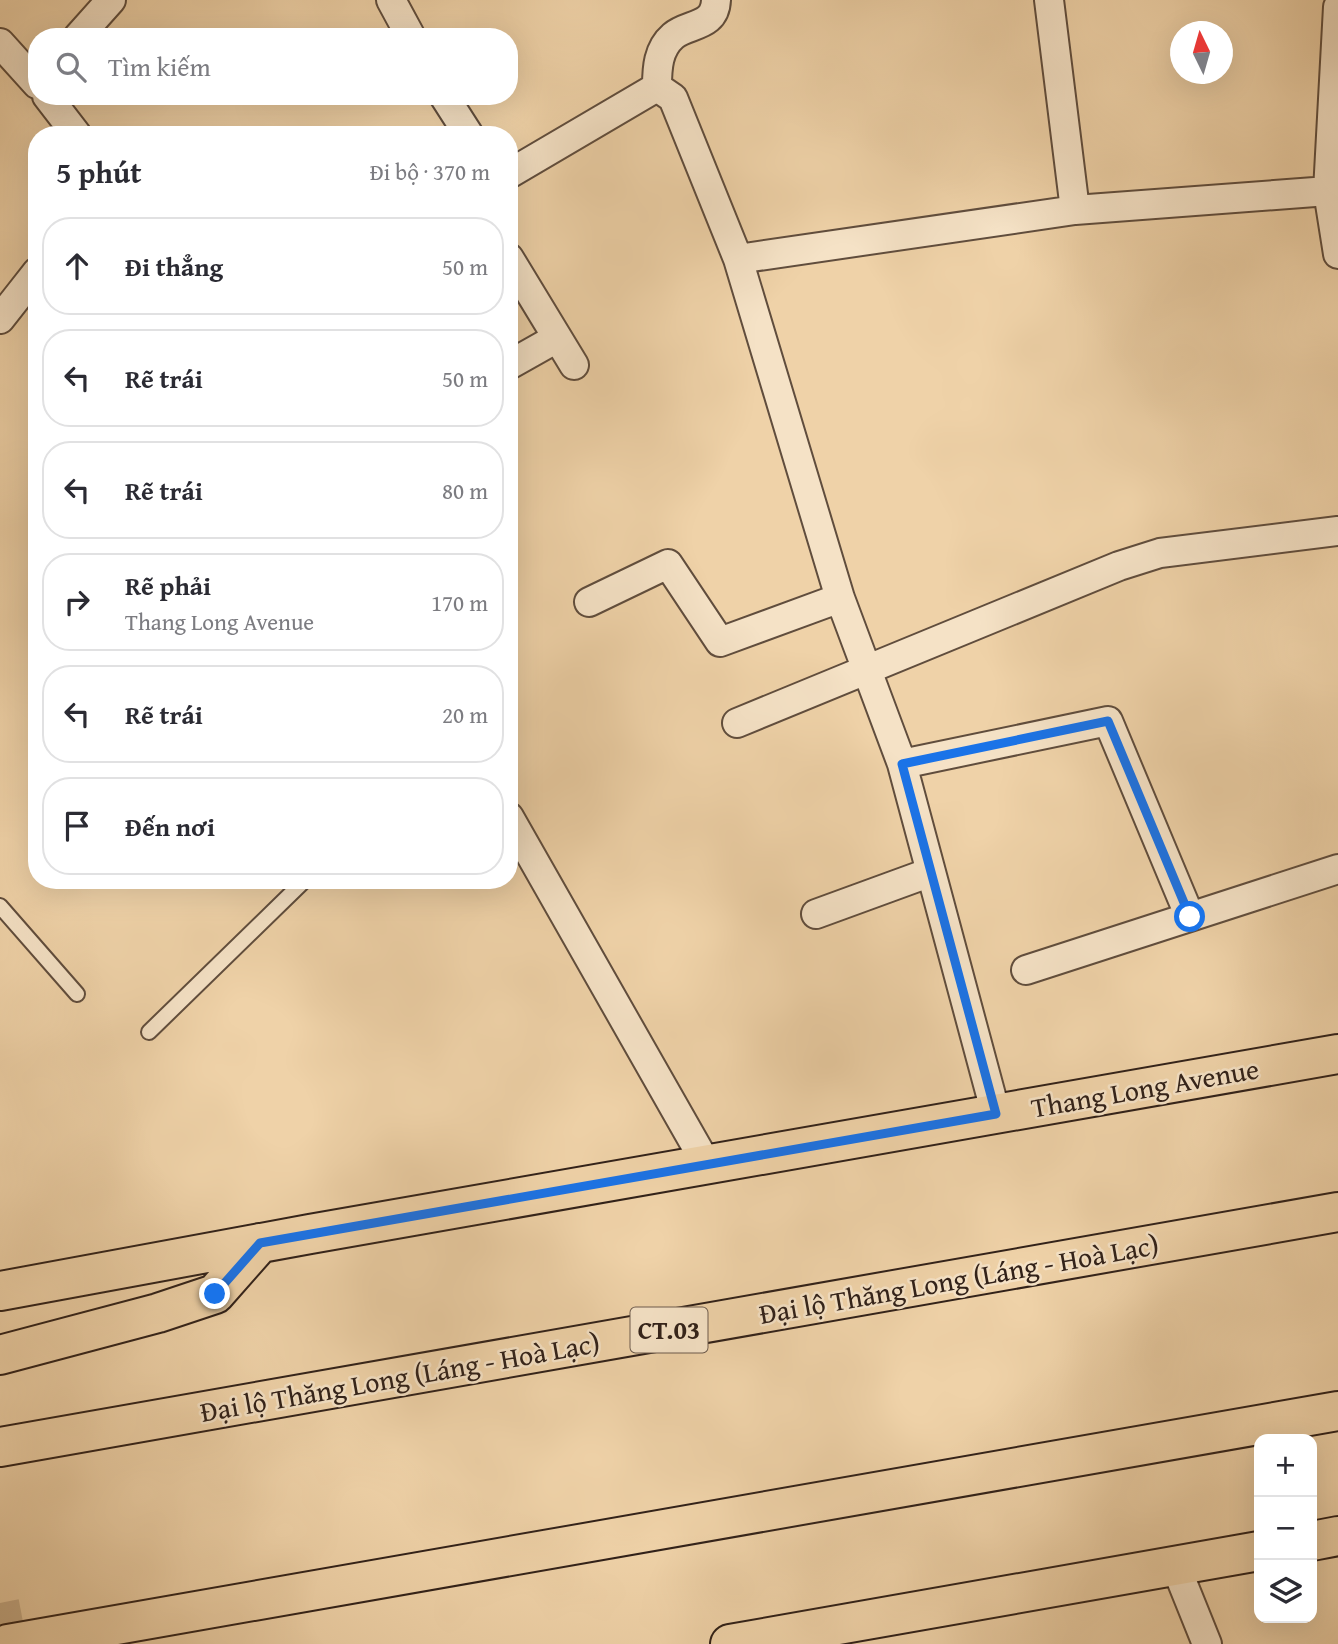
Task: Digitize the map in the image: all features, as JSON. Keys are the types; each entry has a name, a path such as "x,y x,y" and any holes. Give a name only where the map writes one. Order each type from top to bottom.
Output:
{"main road":[{"name":"Thang Long Avenue","path":"0,1291 1338,1054"},
{"name":"Đại lộ Thăng Long (Láng - Hoà Lạc)","path":"0,1447 1338,1212"},
{"path":"0,1355 158,1313 215,1294 260,1243"},
{"path":"8,1644 1338,1411"},
{"path":"1317,1540 1338,1536"},
{"path":"730,1644 1254,1552"}],"street":[{"path":"86,28 111,0"},
{"path":"391,0 406,28"},
{"path":"657,87 657,65 665,46 675,34 704,23 716,6 716,0"},
{"path":"1049,0 1075,210"},
{"path":"1338,7 1328,191 1338,254"},
{"path":"0,43 28,74"},
{"path":"518,169 657,87"},
{"path":"657,87 673,97 738,259 840,598 902,764 996,1114"},
{"path":"54,105 70,126"},
{"path":"449,105 463,126"},
{"path":"738,259 1075,210 1328,191"},
{"path":"518,273 574,365"},
{"path":"0,318 28,283"},
{"path":"518,360 557,338"},
{"path":"737,723 1119,566 1160,553 1338,531"},
{"path":"589,602 668,564 720,642 840,598"},
{"path":"902,764 1108,721 1190,917"},
{"path":"518,833 707,1165"},
{"path":"1026,970 1338,869"},
{"path":"816,914 931,872"},
{"path":"1176,1567 1207,1644"}],"lane":[{"path":"149,1032 295,889"},
{"path":"0,906 77,994"}],"tunnel":[{"path":"0,1603 8,1644"}],"route":[{"path":"215,1294 260,1243 996,1114 902,764 1108,721 1190,917"}]}
